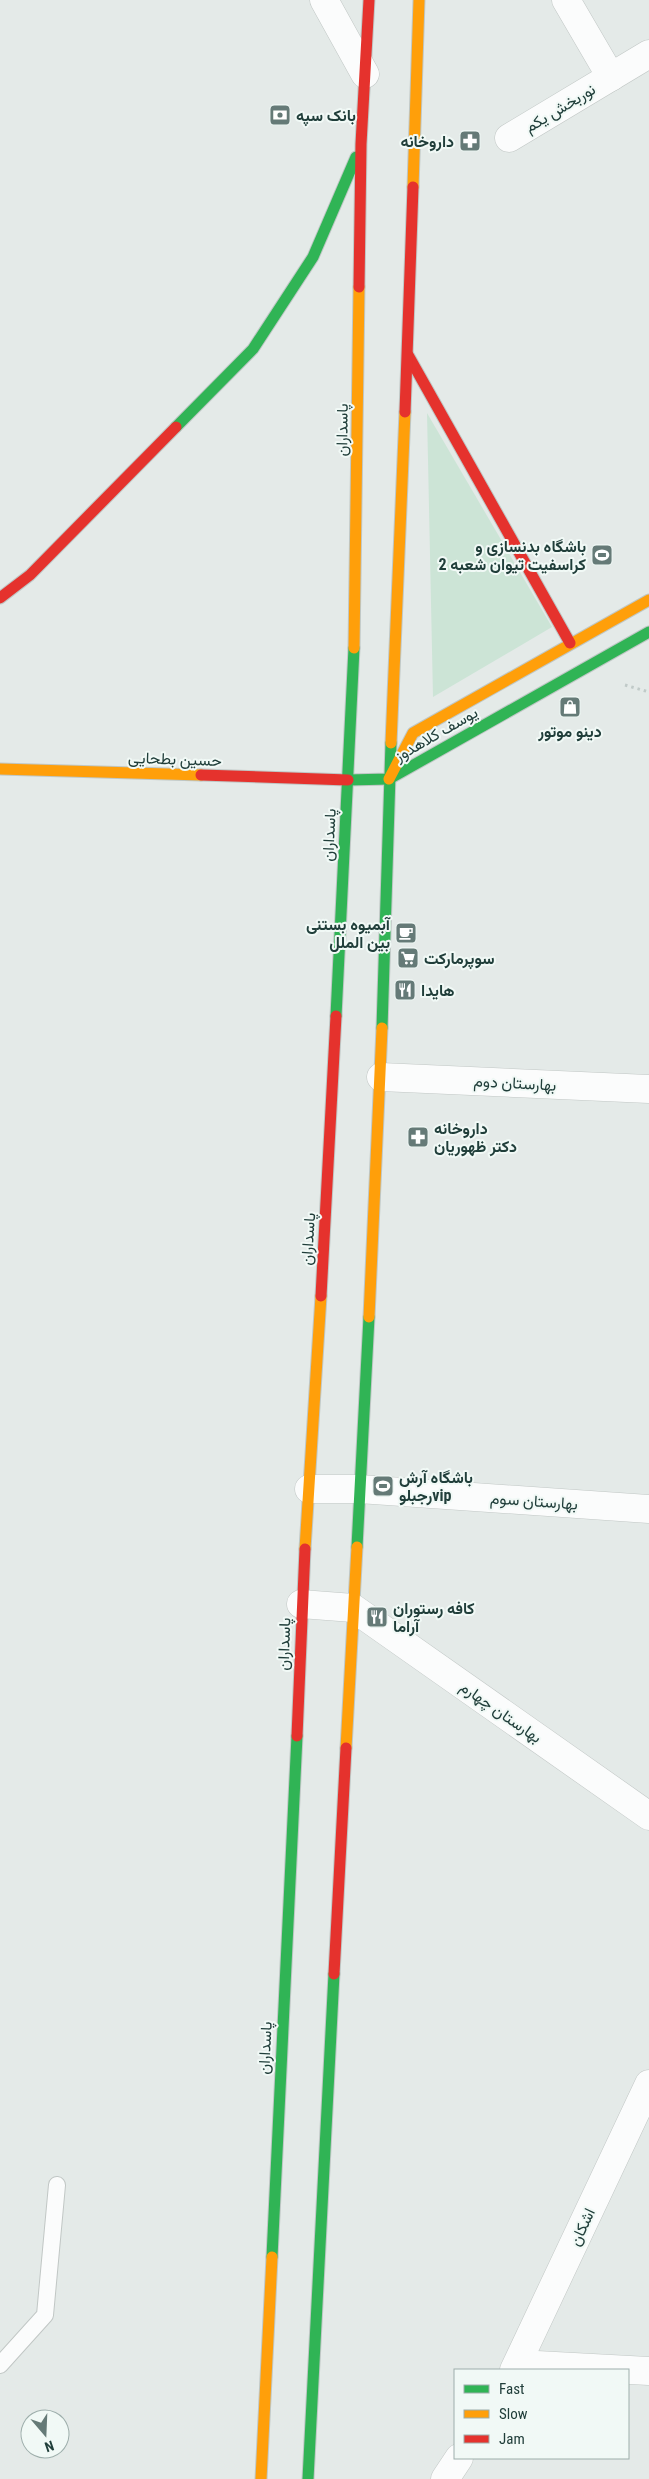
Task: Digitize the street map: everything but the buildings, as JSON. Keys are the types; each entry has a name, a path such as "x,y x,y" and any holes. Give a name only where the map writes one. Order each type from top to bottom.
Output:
{"main road":[{"name":"پاسداران","path":"261,2479 295,1787 301,1604 327,1199 356,629 361,144 369,0"},
{"path":"308,2479 381,1077 389,779 408,355 420,0"},
{"path":"0,598 30,575 253,349 313,258 361,144"},
{"path":"408,355 570,643"},
{"name":"یوسف کلاهدوز","path":"389,779 413,733 649,600"},
{"name":"یوسف کلاهدوز","path":"389,779 649,632"},
{"name":"حسین بطحایی","path":"0,770 348,780 389,779"}],"street":[{"path":"324,0 365,74"},
{"name":"نوربخش یکم","path":"566,0 611,77"},
{"name":"نوربخش یکم","path":"509,138 649,54"},
{"name":"بهارستان دوم","path":"381,1077 649,1089"},
{"name":"بهارستان سوم","path":"309,1489 360,1490 649,1509"},
{"path":"301,1604 353,1608"},
{"name":"بهارستان چهارم","path":"353,1608 649,1816"},
{"name":"اشکان","path":"516,2367 649,2084"},
{"path":"516,2367 569,2369"},
{"path":"629,2371 649,2372"},
{"path":"445,2479 458,2459"}],"lane":[{"path":"0,2366 45,2315 57,2185"}],"green space":[{"path":"427,413 552,627 433,697"}],"traffic: fast":[{"path":"176,427 253,349 313,257 356,157"},
{"path":"348,780 389,779 649,632"},
{"path":"336,1016 354,648"},
{"path":"382,1028 391,743"},
{"path":"357,1547 369,1317"},
{"path":"272,2257 297,1736"},
{"path":"308,2479 334,1974"}],"traffic: slow":[{"path":"413,187 419,0"},
{"path":"354,648 359,287"},
{"path":"391,743 405,412"},
{"path":"389,779 413,733 649,600"},
{"path":"0,769 201,775"},
{"path":"369,1317 382,1028"},
{"path":"305,1549 321,1296"},
{"path":"346,1748 357,1547"},
{"path":"261,2479 272,2257"}],"traffic: jam":[{"path":"359,287 361,144 369,0"},
{"path":"405,412 413,187"},
{"path":"408,355 570,643"},
{"path":"0,598 30,575 176,427"},
{"path":"201,775 348,780"},
{"path":"321,1296 336,1016"},
{"path":"297,1736 305,1549"},
{"path":"334,1974 346,1748"}],"place":[{"name":"بانک سپه","path":"280,115"},
{"name":"داروخانه","path":"470,141"},
{"name":"باشگاه بدنسازی و کراسفیت تیوان شعبه 2","path":"602,555"},
{"name":"دینو موتور","path":"570,707"},
{"name":"آبمیوه بستنی بین الملل","path":"406,933"},
{"name":"سوپرمارکت","path":"408,958"},
{"name":"هایدا","path":"405,990"},
{"name":"داروخانه دکتر ظهوریان","path":"418,1137"},
{"name":"باشگاه آرش رجبلوvip","path":"383,1486"},
{"name":"کافه رستوران آراما","path":"377,1617"}]}
